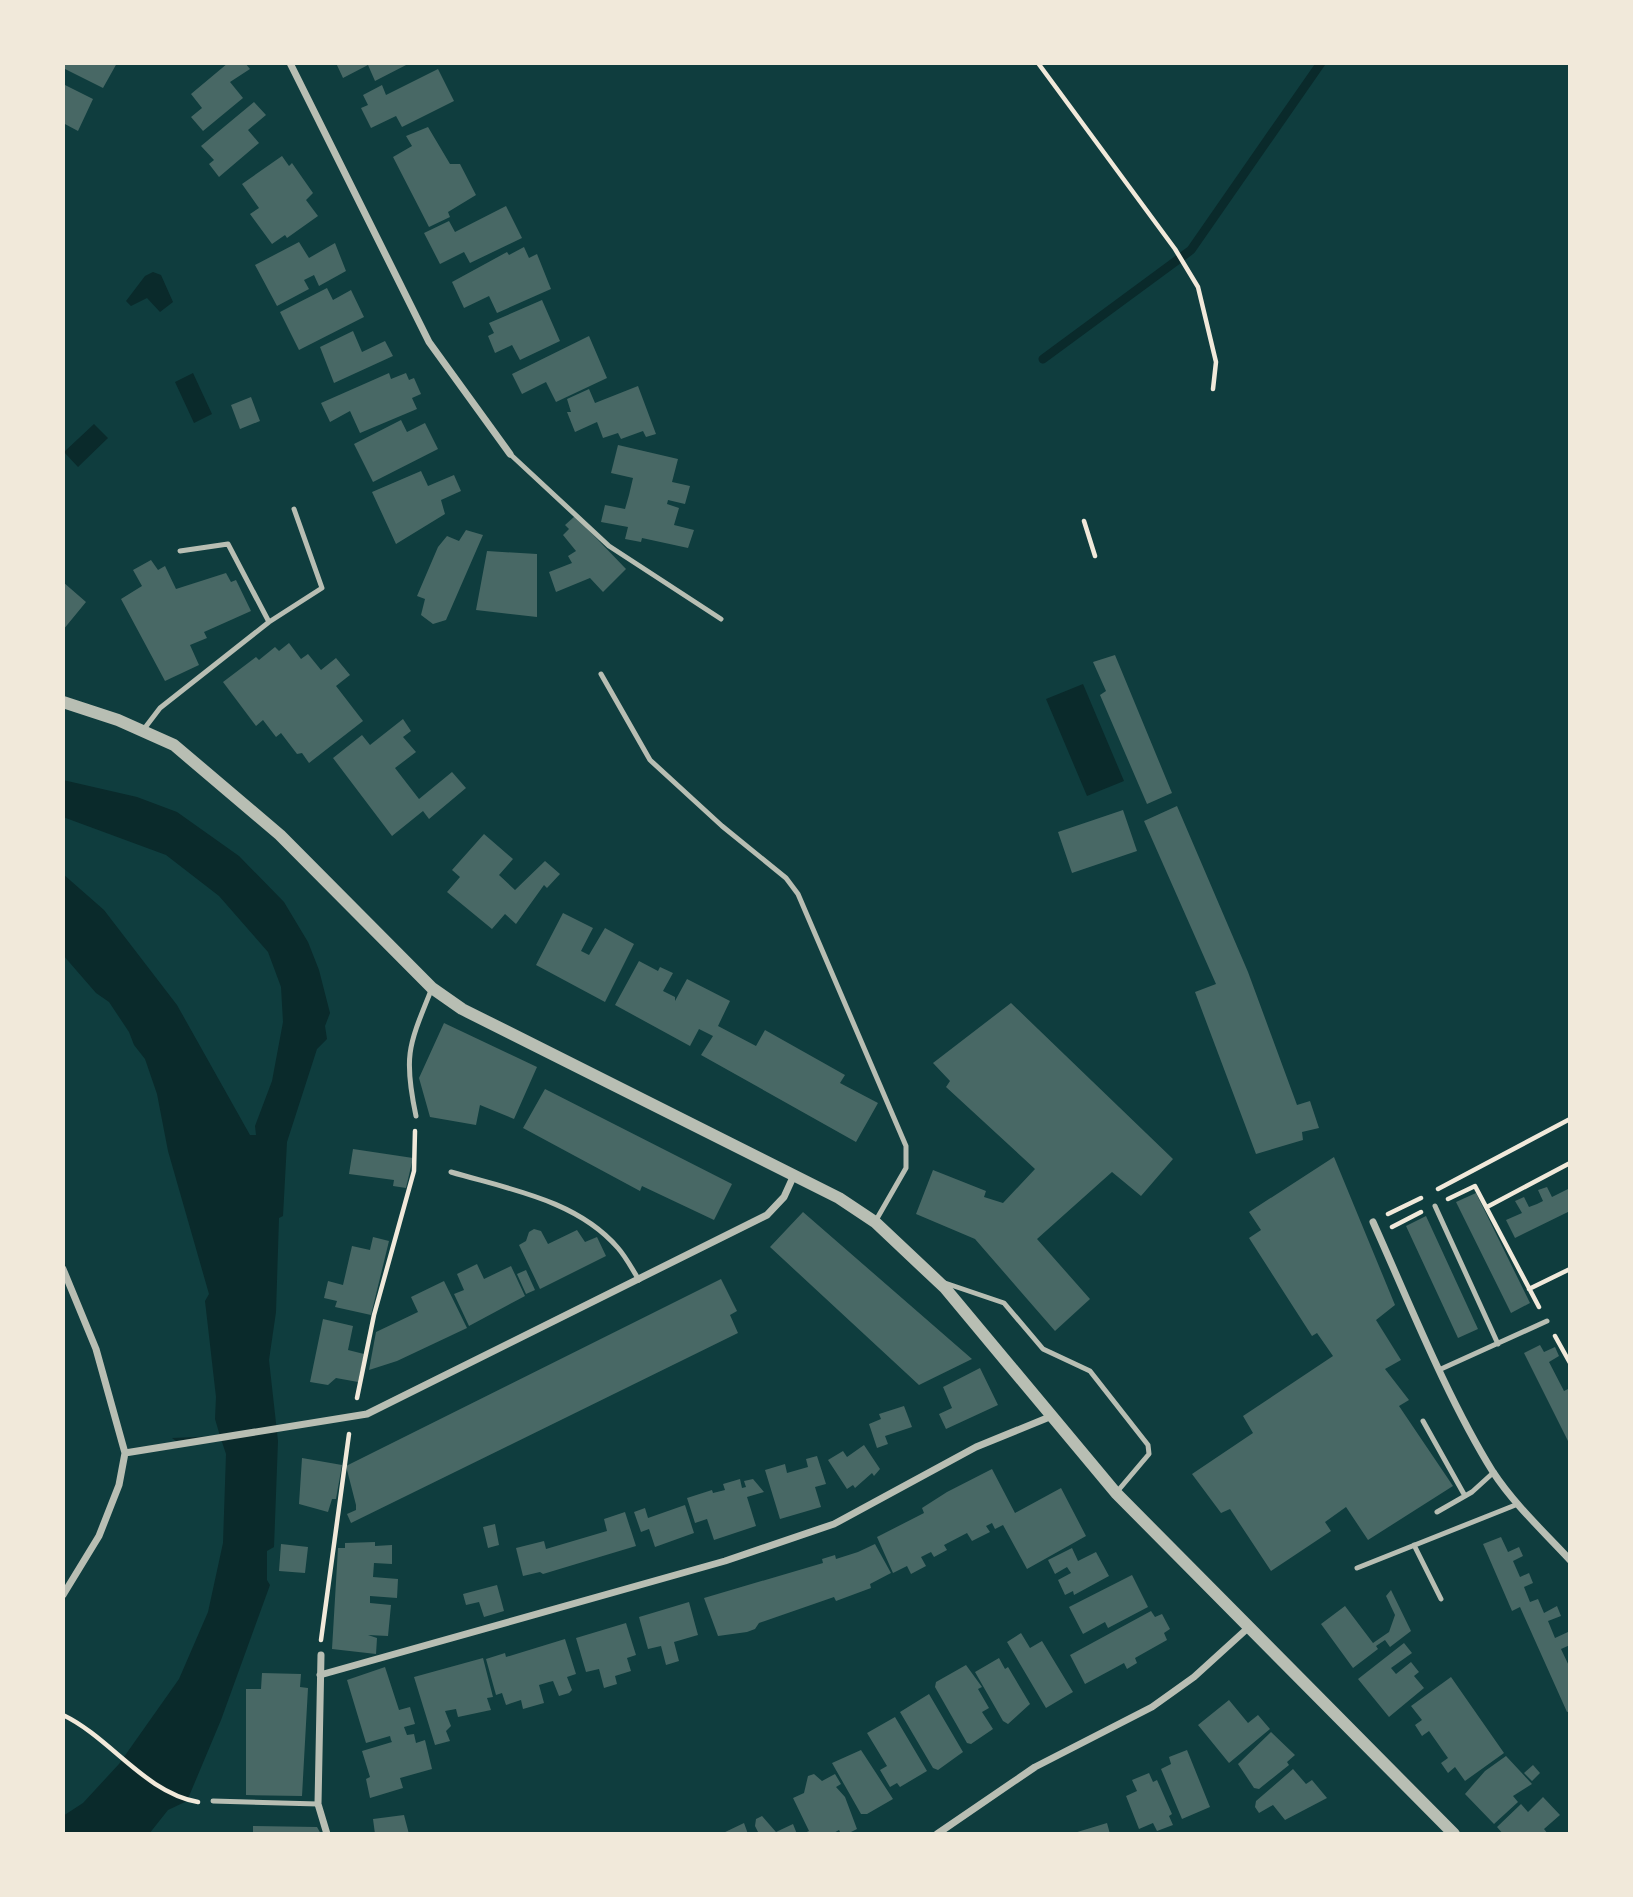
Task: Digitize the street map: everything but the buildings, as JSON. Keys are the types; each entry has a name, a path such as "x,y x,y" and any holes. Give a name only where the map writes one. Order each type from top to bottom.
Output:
{"street":[{"path":"290,63 429,342 510,454"},
{"path":"63,702 174,745 280,835 432,988 502,1030 839,1198 875,1222 939,1281 1116,1493 1454,1834"},
{"path":"125,1453 289,1429 383,1408 767,1215 784,1197 794,1175"},
{"path":"1373,1222 1441,1369 1494,1472 1518,1504 1570,1560"},
{"path":"63,1269 96,1349 125,1453 119,1485 99,1536 63,1595"},
{"path":"320,1675 725,1561 834,1524 976,1447 1052,1416"},
{"path":"937,1834 1035,1767 1152,1707 1194,1677 1249,1627"},
{"path":"321,1655 318,1804 327,1834"}],"lane":[{"path":"510,454 609,545 721,619"},
{"path":"143,731 159,708 269,622 322,588 293,509"},
{"path":"180,551 228,544 269,622"},
{"path":"601,674 650,760 722,827 786,878 798,894 906,1146 906,1168 875,1222"},
{"path":"416,1116 407,1074 410,1043 432,988"},
{"path":"451,1172 539,1197 572,1213 614,1244 640,1280"},
{"path":"1435,1206 1499,1343"},
{"path":"939,1281 996,1298 1011,1309 1043,1349 1077,1364 1098,1380 1148,1445 1149,1454 1116,1493"},
{"path":"1441,1369 1547,1321"},
{"path":"1423,1421 1465,1496"},
{"path":"1437,1512 1465,1496 1494,1472"},
{"path":"1357,1568 1518,1504"},
{"path":"1415,1545 1441,1599"},
{"path":"213,1801 318,1804"}],"path":[{"path":"1038,63 1175,249 1198,287 1216,362 1213,388"},
{"path":"1084,521 1095,556"},
{"path":"321,1655 321,1635 351,1417 360,1390 373,1315 414,1171 416,1116"},
{"path":"1437,1190 1570,1119"},
{"path":"1487,1207 1570,1163"},
{"path":"1475,1186 1570,1363"},
{"path":"1373,1222 1425,1196"},
{"path":"1529,1289 1570,1269"},
{"path":"63,1715 85,1725 131,1765 180,1799"}],"water":[{"path":"153,272 161,275 173,302 160,312 147,298 131,306 126,301 145,276"},
{"path":"193,373 212,414 194,423 175,382"},
{"path":"94,424 108,438 78,467 64,452"},
{"path":"1083,684 1124,781 1087,796 1046,699"},
{"path":"63,780 137,797 177,812 239,856 284,902 308,942 319,970 330,1013 325,1026 327,1039 317,1049 287,1142 283,1216 279,1218 276,1312 269,1360 278,1441 274,1547 267,1551 267,1580 270,1585 221,1720 187,1801 168,1810 149,1834 63,1834 63,1816 83,1803 119,1764 179,1679 208,1612 223,1543 226,1454 221,1439 176,1441 172,1438 220,1436 215,1419 216,1397 205,1301 209,1294 168,1151 157,1094 145,1059 109,1002 96,993 63,955 63,874 104,910 177,1005 250,1135 256,1135 255,1126 272,1081 283,1022 281,987 268,952 219,896 166,855 63,817"}],"waterway":[{"path":"1043,359 1191,250 1321,63"}]}
